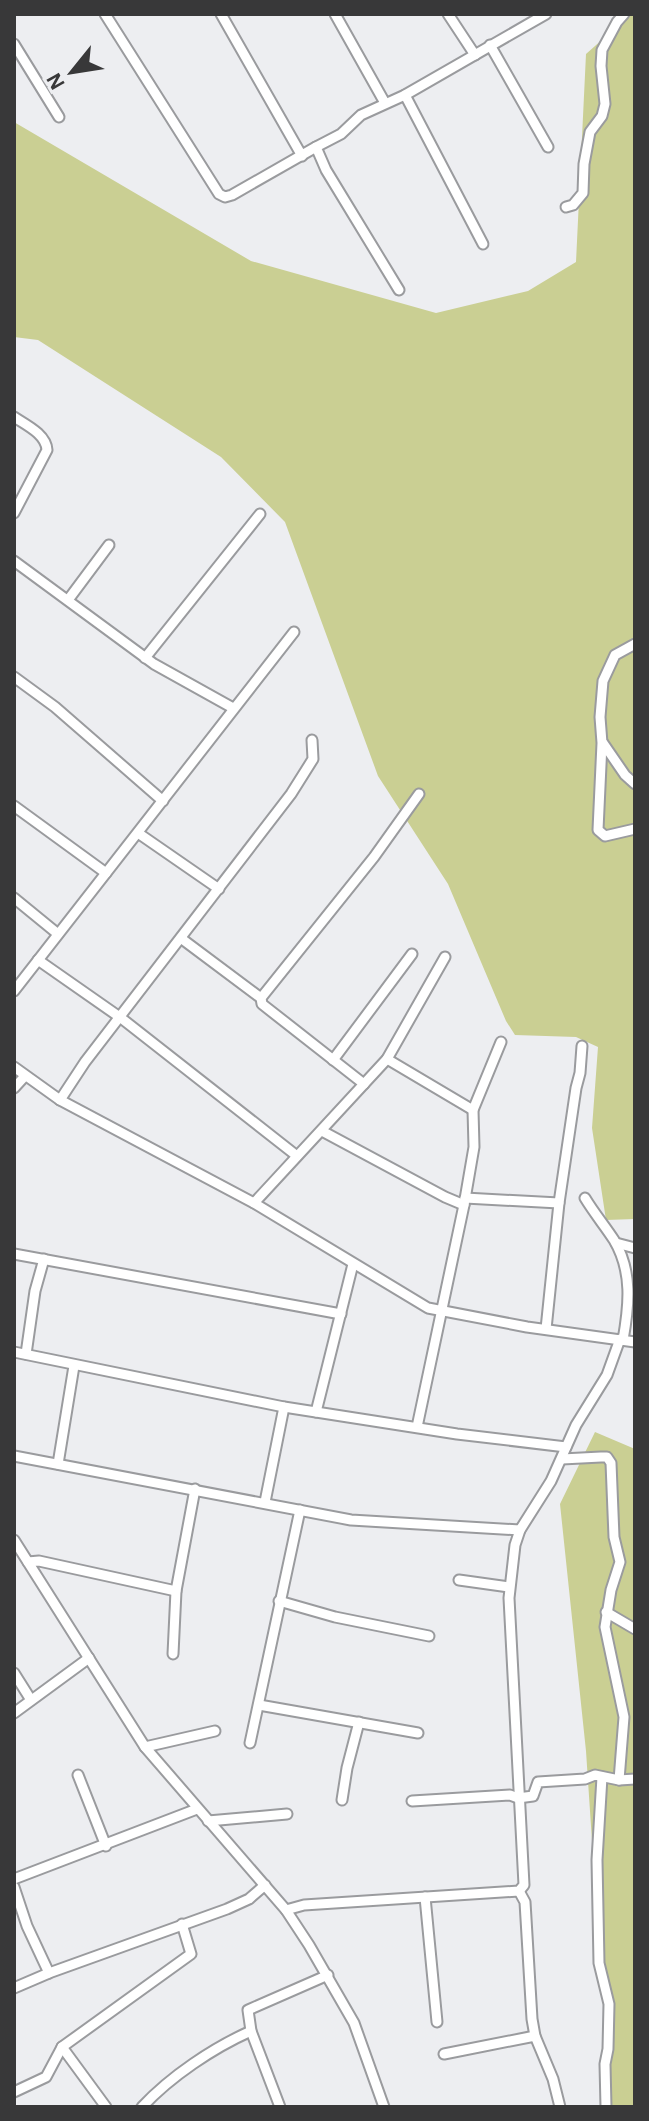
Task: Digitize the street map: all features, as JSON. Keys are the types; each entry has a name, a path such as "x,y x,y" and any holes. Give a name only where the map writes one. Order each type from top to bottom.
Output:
{"street":[{"path":"105,14 219,194 232,195 341,134 356,118 405,95 546,14"},
{"path":"221,14 302,156"},
{"path":"335,14 385,103"},
{"path":"448,14 475,55"},
{"path":"566,207 573,205 583,193 590,132 602,116 605,104 602,50 624,14"},
{"path":"14,44 59,117"},
{"path":"490,45 548,147"},
{"path":"405,95 483,244"},
{"path":"316,147 326,170 399,290"},
{"path":"14,417 47,443 47,450 14,513"},
{"path":"145,658 260,514"},
{"path":"68,600 109,545"},
{"path":"14,561 145,658 233,708"},
{"path":"14,991 294,632"},
{"path":"635,644 617,653 605,674 600,706 602,743 598,830 605,836 635,829"},
{"path":"14,677 55,707 163,801"},
{"path":"60,1100 275,817 313,759 312,740"},
{"path":"602,743 635,784"},
{"path":"261,998 355,881 419,794"},
{"path":"14,806 106,873"},
{"path":"138,833 219,889"},
{"path":"14,898 58,934"},
{"path":"182,939 261,998 262,1004 364,1084"},
{"path":"333,1060 412,954"},
{"path":"254,1203 387,1059 445,957"},
{"path":"38,960 121,1018 297,1156"},
{"path":"417,1427 465,1201 474,1147 473,1110 501,1042"},
{"path":"546,1329 559,1203 582,1046"},
{"path":"387,1059 473,1110"},
{"path":"14,1067 60,1100 254,1203 428,1308 635,1342"},
{"path":"14,1088 25,1076"},
{"path":"322,1131 445,1197 465,1201 559,1203"},
{"path":"519,1891 525,1880 518,1798 509,1587 520,1530 551,1481 576,1425 607,1375 622,1340 628,1310 628,1277 616,1243 585,1198"},
{"path":"616,1243 635,1248"},
{"path":"14,1254 341,1314"},
{"path":"26,1354 35,1291 44,1259"},
{"path":"316,1412 353,1264"},
{"path":"14,1352 284,1407 566,1447"},
{"path":"58,1464 74,1366"},
{"path":"265,1502 284,1407"},
{"path":"14,1456 351,1520 520,1530"},
{"path":"562,1459 607,1457 611,1463 614,1537 620,1562 605,1627 624,1717 619,1780"},
{"path":"173,1654 176,1591 195,1489"},
{"path":"250,1743 300,1510"},
{"path":"14,1540 145,1747 286,1910 328,1975 354,2023 384,2107"},
{"path":"28,1562 39,1561 176,1591"},
{"path":"459,1580 509,1587"},
{"path":"279,1601 350,1621 429,1636"},
{"path":"606,1612 635,1629"},
{"path":"14,1713 89,1658"},
{"path":"14,1673 31,1700"},
{"path":"259,1705 418,1733"},
{"path":"342,1800 359,1722"},
{"path":"145,1747 215,1731"},
{"path":"78,1775 106,1846"},
{"path":"412,1801 533,1796 538,1782 585,1779 595,1775 619,1780 635,1779"},
{"path":"602,1777 597,1860 600,1975 609,2004 606,2107"},
{"path":"14,1879 197,1809"},
{"path":"208,1821 287,1814"},
{"path":"14,1988 238,1904 265,1885"},
{"path":"14,1887 27,1926 49,1973"},
{"path":"286,1910 304,1905 519,1891"},
{"path":"519,1891 525,1902 535,2036 553,2079 560,2107"},
{"path":"425,1897 437,2022"},
{"path":"14,2092 46,2077 62,2047 191,1954 182,1924"},
{"path":"280,2107 246,2015 248,2010 328,1975"},
{"path":"142,2107 154,2094 207,2056 251,2031"},
{"path":"444,2054 535,2036"},
{"path":"62,2047 106,2107"}],"green space":[{"path":"631,14 635,14 635,1219 606,1220 592,1128 598,1047 576,1037 515,1035 506,1021 448,884 378,776 285,522 221,457 38,340 14,337 14,122 251,261 436,313 528,291 576,262 586,54"},
{"path":"595,1432 635,1449 635,2107 610,2107 586,1751 560,1504"}]}
